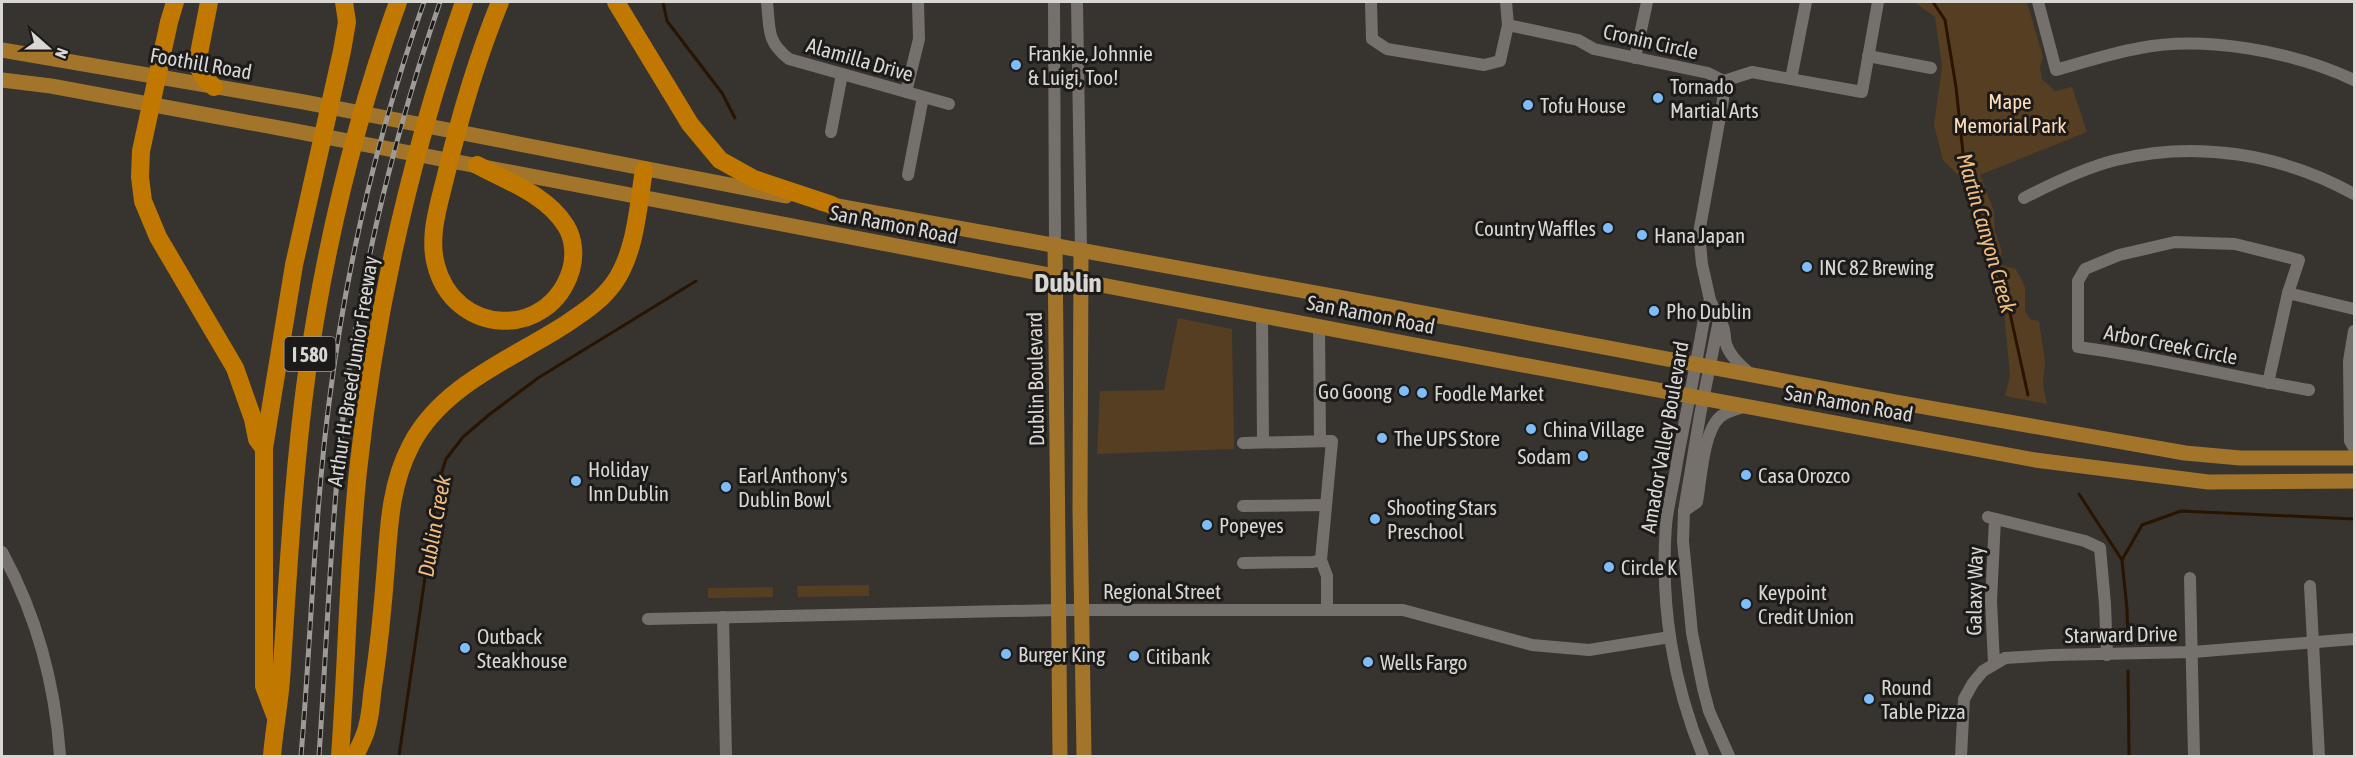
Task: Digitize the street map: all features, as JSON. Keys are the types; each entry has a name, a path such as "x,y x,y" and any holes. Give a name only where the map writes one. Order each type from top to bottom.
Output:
{"highway":[{"path":"176,2 156,77 141,152 140,177 143,201 158,237 235,368 254,418 257,439 264,448"},
{"path":"209,2 197,64 204,78 214,87"},
{"path":"276,716 264,686 264,448 294,265 342,51 347,22 344,2"},
{"name":"Arthur H. Breed Junior Freeway","path":"272,756 280,684 298,443 318,303 348,165 367,95 398,2"},
{"name":"Arthur H. Breed Junior Freeway","path":"340,756 358,470 377,333 407,192 427,117 464,2"},
{"path":"477,165 545,203 566,226 573,243 573,262 567,281 558,297 544,309 528,318 510,321 492,320 475,315 462,307 450,296 441,282 435,263 433,244 436,217 454,142 481,49 500,2"},
{"path":"616,2 690,124 720,160 754,179 832,205"},
{"path":"355,756 367,729 369,718 381,630 390,512 400,469 411,444 424,424 459,390 543,339 601,299 615,282 625,263 631,243 644,170"}],"main road":[{"name":"Foothill Road","path":"2,50 304,102 393,120"},
{"path":"2,80 51,86 150,104"},
{"name":"San Ramon Road","path":"150,104 2036,460 2208,482 2355,481"},
{"name":"San Ramon Road","path":"393,120 832,205 2185,453 2240,458 2355,458"},
{"name":"Dublin Boulevard","path":"1054,244 1060,756"},
{"path":"1081,249 1084,756"}],"street":[{"name":"Alamilla Drive","path":"767,2 771,38 776,49 789,59 949,104"},
{"path":"906,92 919,39 918,2"},
{"name":"Dublin Boulevard","path":"1054,2 1054,244"},
{"path":"1077,2 1081,249"},
{"path":"1371,2 1372,39 1387,49 1484,65 1500,61 1508,25 1506,2"},
{"path":"1635,58 1647,2"},
{"path":"1791,79 1806,2"},
{"path":"1724,81 1752,72 1862,92 1878,2"},
{"path":"2038,2 2056,70 2141,47 2193,44 2251,48 2330,68 2355,80"},
{"name":"Cronin Circle","path":"1508,25 1578,40 1594,49 1708,73 1724,81"},
{"path":"1869,56 1931,68"},
{"path":"831,132 842,74"},
{"name":"Amador Valley Boulevard","path":"1724,81 1723,100 1699,232 1700,257 1710,300 1726,331 1725,342 1735,360 1751,375"},
{"path":"908,175 923,97"},
{"path":"2024,198 2061,179 2116,160 2185,149 2237,152 2295,168 2355,194"},
{"name":"Arbor Creek Circle","path":"2268,383 2288,293 2299,260 2235,244 2175,242 2119,255 2085,269 2078,281 2078,347 2118,352 2268,383 2308,390"},
{"path":"2288,293 2355,309"},
{"name":"Amador Valley Boulevard","path":"1703,366 1704,319 1710,300"},
{"path":"1262,315 1263,442"},
{"name":"Amador Valley Boulevard","path":"1703,756 1693,732 1679,684 1670,637 1665,582 1666,523 1703,366 1719,321"},
{"path":"1319,326 1320,441"},
{"path":"2355,331 2349,361 2350,441 2355,448"},
{"name":"Amador Valley Boulevard","path":"1697,396 1684,511 1684,567 1692,633 1709,711 1729,756"},
{"path":"1684,511 1698,502 1709,438 1715,423 1726,413 1746,406"},
{"path":"1243,443 1332,441 1321,560 1327,576 1327,610"},
{"path":"1243,506 1326,505"},
{"name":"Galaxy Way","path":"1994,663 1991,601 1992,518 2085,541 2100,548 2107,655"},
{"path":"2,552 23,595 40,640 54,693 60,756"},
{"path":"1243,563 1321,560"},
{"path":"2190,578 2194,756"},
{"path":"2310,586 2319,756"},
{"name":"Regional Street","path":"648,619 1057,610 1403,610 1532,645 1589,650 1670,637"},
{"path":"723,617 726,756"},
{"name":"Starward Drive","path":"1994,663 2005,658 2028,656 2193,652 2355,639"},
{"path":"1961,756 1964,699 1973,683 1994,663"}],"green space":[{"name":"Mape Memorial Park","path":"1914,2 2027,2 2043,57 2040,67 2042,79 2055,91 2072,87 2087,132 1980,175 1994,211 1995,232 2002,251 1999,264 2016,269 2025,287 2025,311 2030,319 2039,321 2045,361 2043,385 2047,404 2005,396 2010,375 2004,312 1964,181 1943,160 1934,125 1942,66 1935,17"},
{"path":"1178,318 1232,329 1234,449 1097,454 1100,391 1164,390"},
{"path":"869,585 869,596 798,597 797,586"},
{"path":"773,587 773,597 708,598 708,588"}],"waterway":[{"name":"Dublin Creek","path":"663,2 667,21 722,93 735,118"},
{"name":"Martin Canyon Creek","path":"1933,2 1945,20 1956,87 1965,172 2006,295 2028,395"},
{"name":"Dublin Creek","path":"399,756 439,481 446,459 463,437 538,378 696,281"},
{"name":"Martin Canyon Creek","path":"2079,494 2122,560 2128,638"},
{"path":"2122,560 2142,525 2181,511 2354,519"},
{"path":"2128,671 2129,756"}],"railway":[{"path":"301,756 320,491 336,352 354,250 378,150 424,2"},
{"path":"319,756 336,495 351,356 370,253 394,151 440,2"}],"place":[{"name":"Frankie, Johnnie & Luigi, Too!","path":"1016,65"},
{"name":"Tornado Martial Arts","path":"1658,98"},
{"name":"Tofu House","path":"1528,105"},
{"name":"Country Waffles","path":"1608,228"},
{"name":"Hana Japan","path":"1642,235"},
{"name":"INC 82 Brewing","path":"1807,267"},
{"name":"Pho Dublin","path":"1654,311"},
{"name":"Go Goong","path":"1404,391"},
{"name":"Foodle Market","path":"1422,393"},
{"name":"China Village","path":"1531,429"},
{"name":"The UPS Store","path":"1382,438"},
{"name":"Sodam","path":"1583,456"},
{"name":"Casa Orozco","path":"1746,475"},
{"name":"Holiday Inn Dublin","path":"576,481"},
{"name":"Earl Anthony's Dublin Bowl","path":"726,487"},
{"name":"Shooting Stars Preschool","path":"1375,519"},
{"name":"Popeyes","path":"1207,525"},
{"name":"Circle K","path":"1609,567"},
{"name":"Keypoint Credit Union","path":"1746,604"},
{"name":"Outback Steakhouse","path":"465,648"},
{"name":"Burger King","path":"1006,654"},
{"name":"Citibank","path":"1134,656"},
{"name":"Wells Fargo","path":"1368,662"},
{"name":"Round Table Pizza","path":"1869,699"}],"district":[{"name":"Dublin","path":"1068,282"}]}
